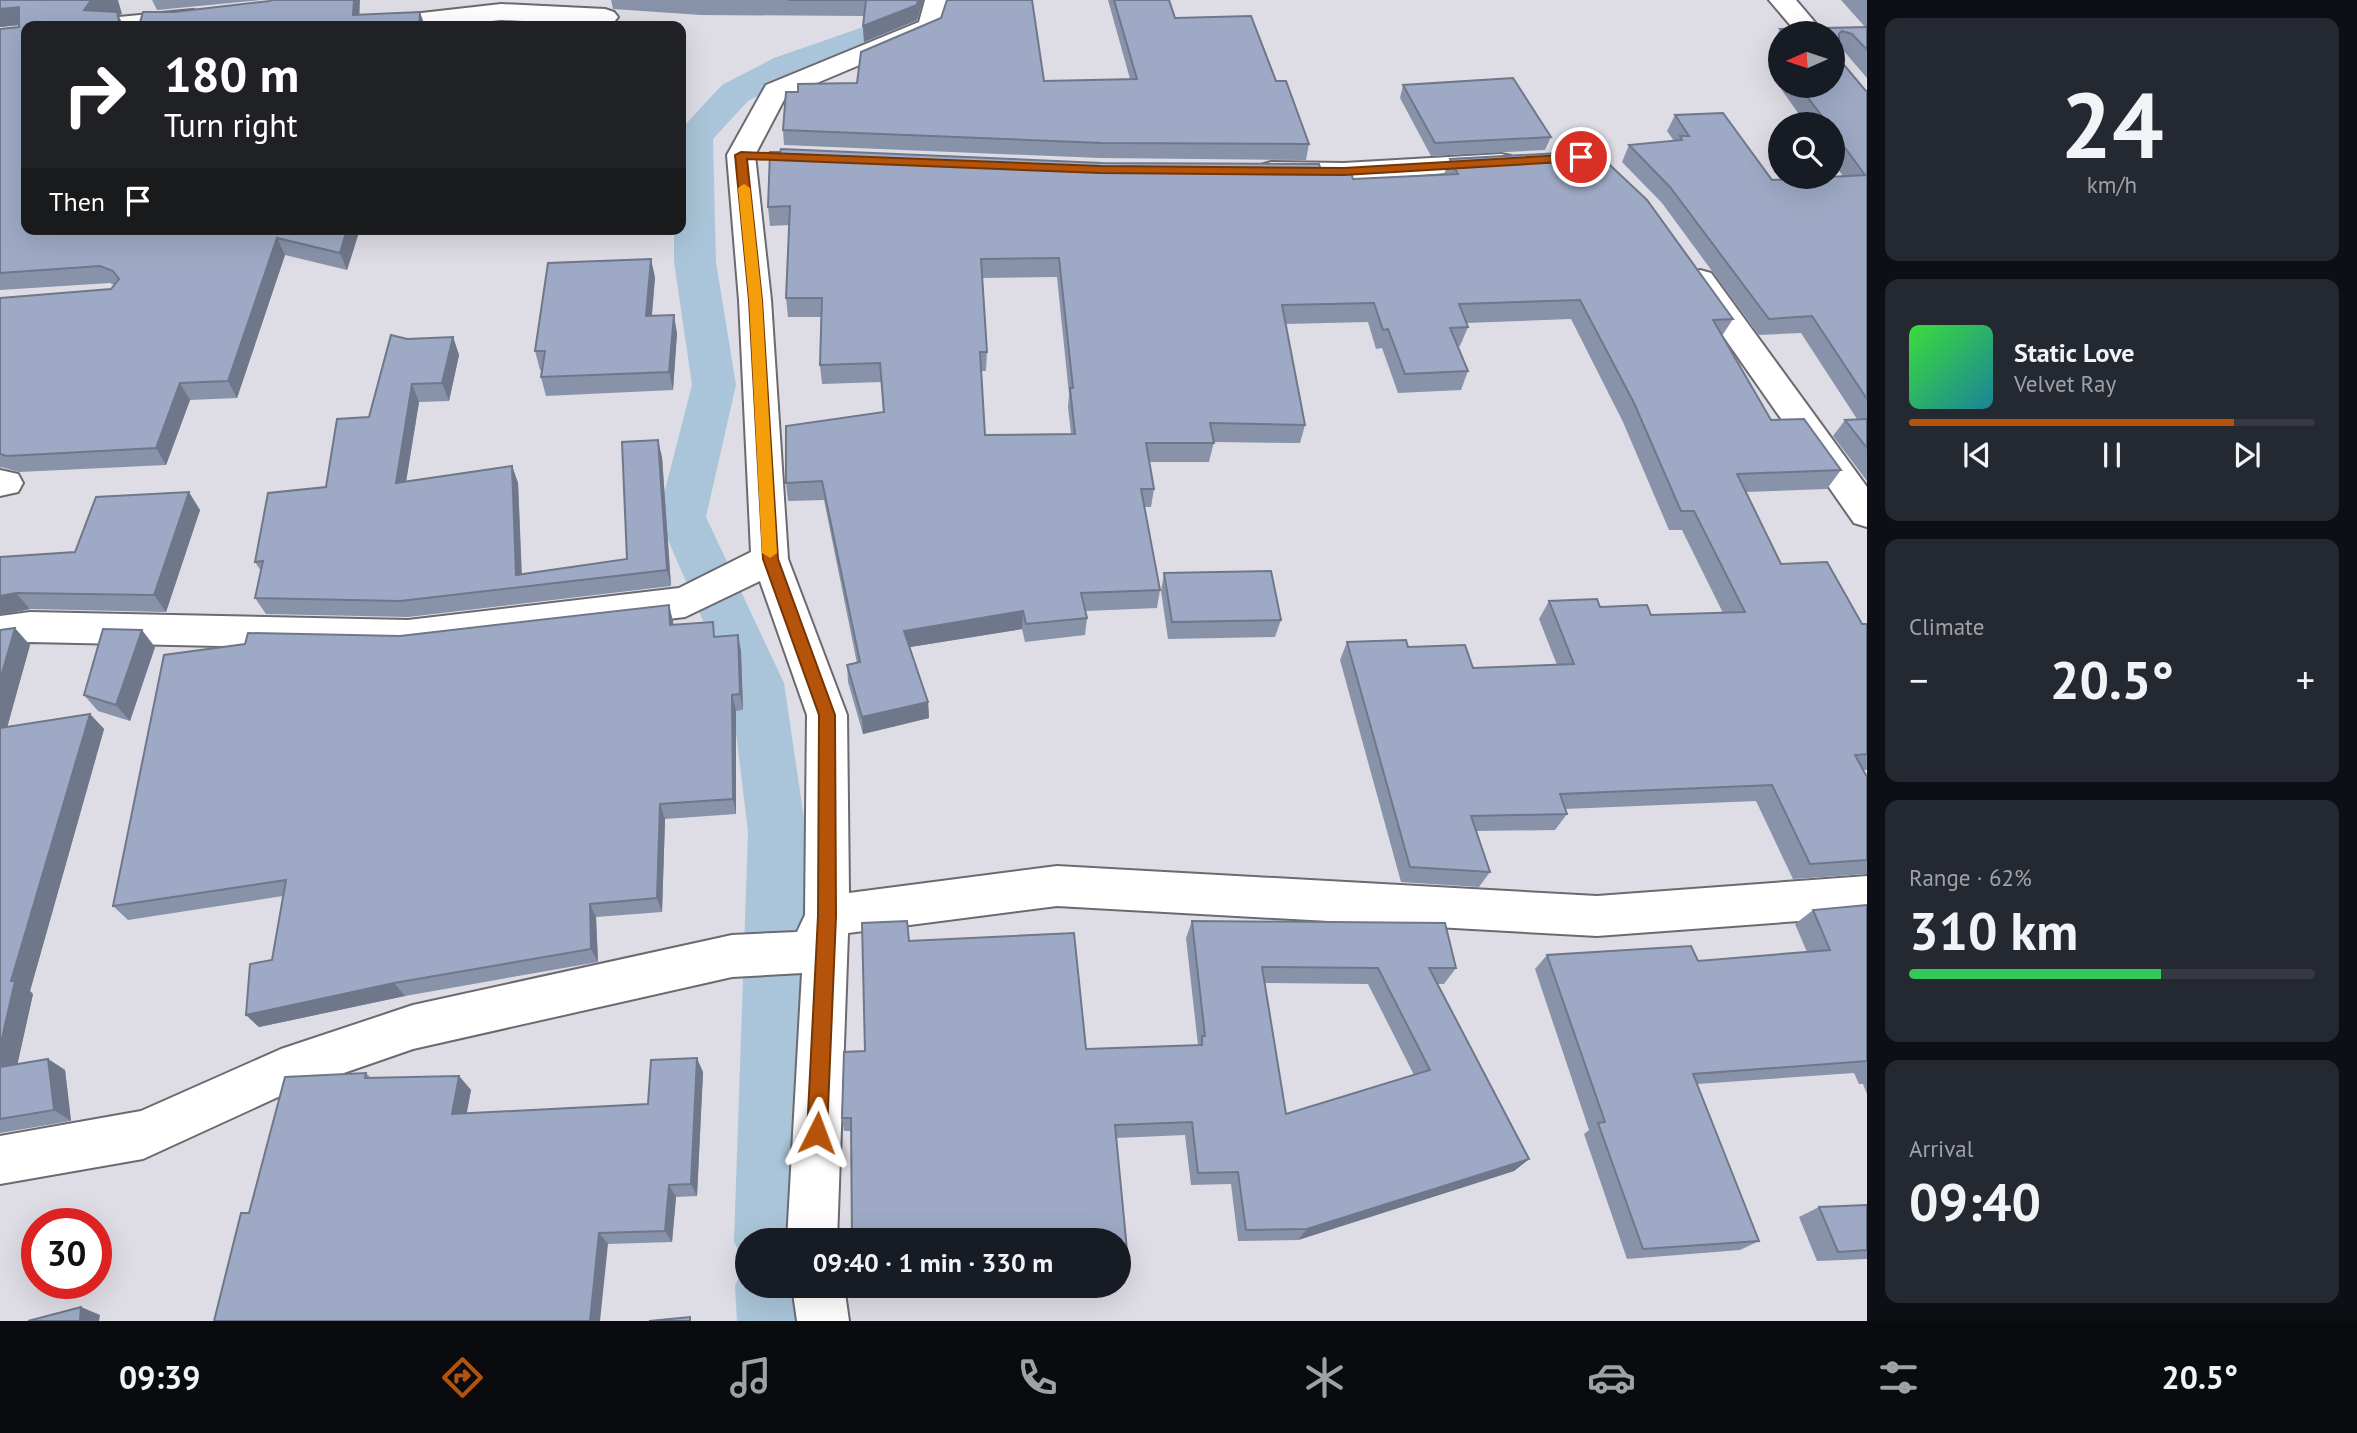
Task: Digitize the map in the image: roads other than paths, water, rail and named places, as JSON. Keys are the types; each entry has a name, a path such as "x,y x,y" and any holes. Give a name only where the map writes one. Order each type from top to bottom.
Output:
{"street":[{"path":"812,1228 818,934 827,715 770,559 755,300 755,156 775,91 932,26 938,0"},
{"path":"1782,0 1800,21"},
{"path":"421,21 500,12 605,17"},
{"path":"160,21 214,16"},
{"path":"1249,171 1344,172 1525,161"},
{"path":"1682,256 1867,514"},
{"path":"0,631 30,627 408,635 685,602 770,559"},
{"path":"0,1160 143,1135 281,1072 413,1027 732,956 818,934 1057,886 1597,916 1867,896"},
{"path":"820,1298 823,1321"}],"waterway":[{"path":"768,1228 777,832 757,683 682,517 714,385 695,262 694,137 735,93 787,66 908,23 912,0"},
{"path":"771,1298 772,1321"}]}
